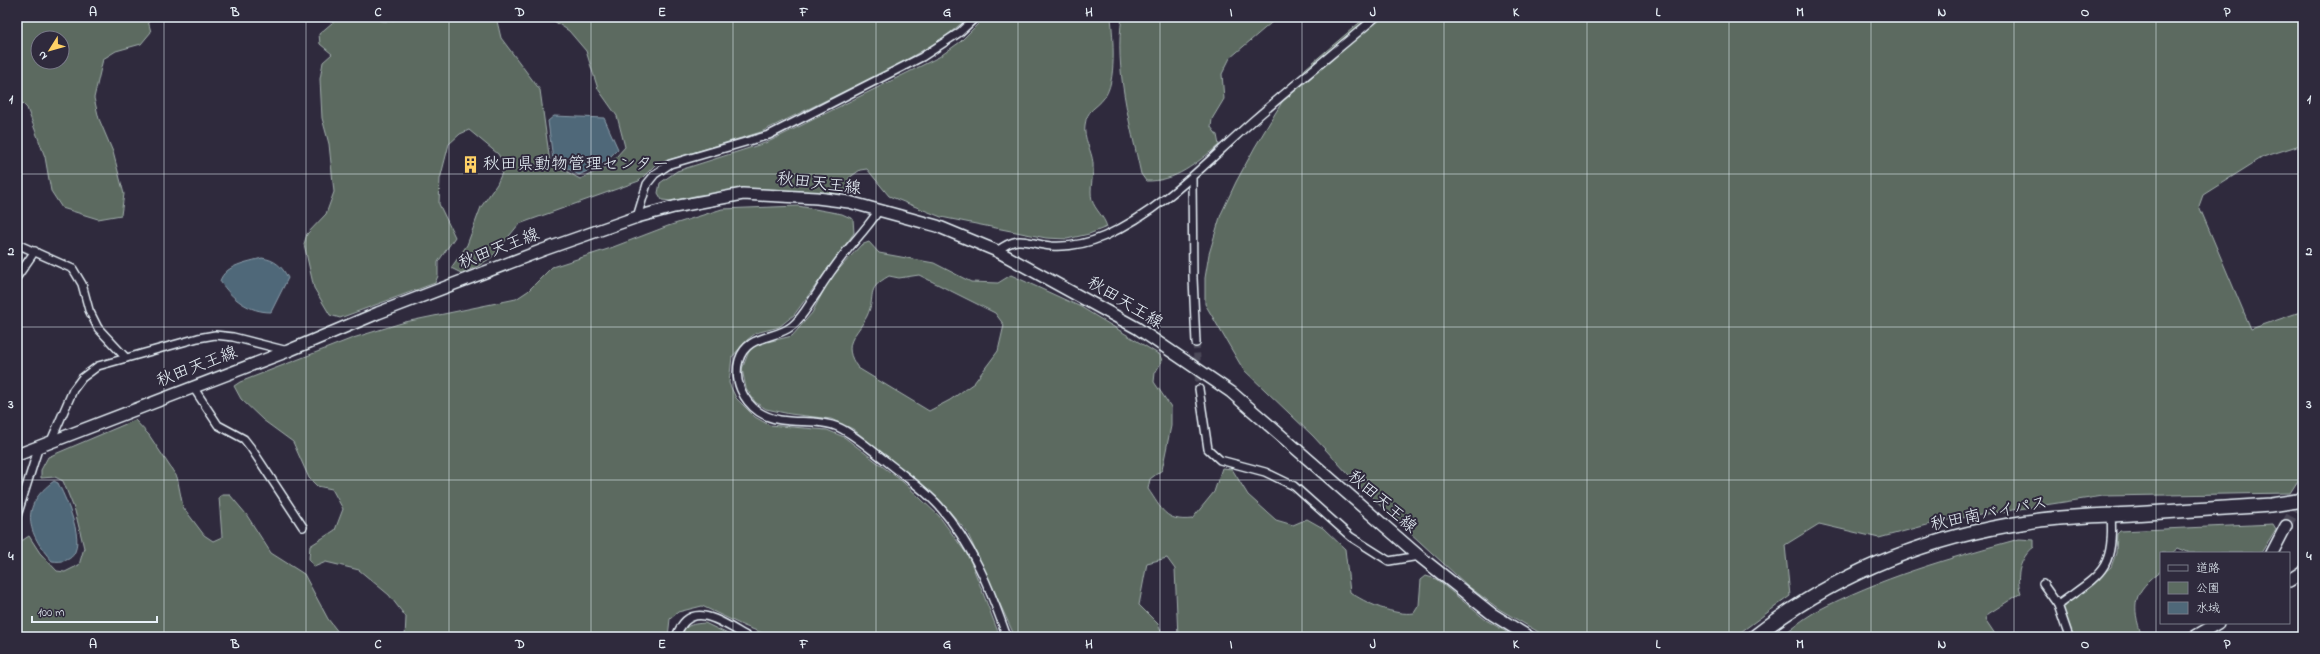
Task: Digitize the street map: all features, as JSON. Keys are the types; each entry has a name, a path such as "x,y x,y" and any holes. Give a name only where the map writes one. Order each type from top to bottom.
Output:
{"highway":[{"name":"秋田南バイパス","path":"1754,637 1779,618 1820,593 1882,560 1932,543 2027,522 2110,515 2271,505 2303,500"},
{"path":"2271,505 2303,506"}],"main road":[{"name":"秋田天王線","path":"17,455 288,351 378,313 543,250 637,217 674,207 743,194 817,198 849,202 937,226 997,251 1137,328 1231,392 1419,556 1492,614 1529,637"},
{"path":"2273,552 2286,526"},
{"path":"2290,580 2303,572"},
{"path":"2187,637 2204,624"},
{"path":"2194,637 2216,624"}],"street":[{"path":"637,217 647,184 655,174 670,164 775,132 922,57 960,32 976,17"},
{"path":"997,251 1010,241 1030,242 1051,246 1072,245 1104,236 1166,199 1192,178 1256,118 1376,17"},
{"path":"1192,178 1193,278 1196,343"},
{"path":"880,210 848,249 806,311 792,326 779,334 762,337 747,346 739,359 737,374 740,389 748,402 760,413 774,418 839,427 904,476 938,505 966,542 980,567 1007,637"},
{"path":"17,244 73,269 82,284 89,310 98,328 126,358"},
{"path":"17,277 35,251"},
{"path":"51,441 74,390 82,378 98,366 198,338 215,335 233,337 288,351"},
{"path":"193,387 218,425 244,439 303,527"},
{"path":"1199,389 1208,449 1220,460 1265,472 1294,486 1351,537 1389,561 1419,556"},
{"path":"17,516 39,446"},
{"path":"2058,605 2095,578 2105,566 2110,554 2110,515"},
{"path":"2043,584 2058,605 2068,637"},
{"path":"676,637 686,620 693,617 706,615 748,637"}],"green space":[{"path":"17,17 147,17 151,32 141,44 116,51 103,59 94,98 99,119 113,152 124,194 121,215 98,219 62,208 51,191 45,157 27,108 17,98"},
{"path":"339,17 374,17 381,21 392,21 403,17 496,17 501,38 540,90 550,162 580,179 608,166 625,147 617,116 598,89 586,51 569,31 548,17 969,17 945,37 896,66 761,132 656,164 639,181 519,224 492,257 477,267 461,273 451,268 467,245 481,207 497,184 505,166 498,154 469,130 460,134 449,144 440,179 439,204 455,237 438,262 438,276 435,283 340,318 330,315 314,288 304,244 307,234 326,214 334,192 329,144 322,118 320,79 323,62 332,54 320,44 319,34"},
{"path":"985,17 1111,17 1113,59 1111,82 1104,98 1090,112 1085,125 1086,140 1093,163 1091,191 1092,200 1107,227 1089,234 1067,239 1046,238 941,217 889,196 867,169 860,170 849,178 846,192 839,193 756,189 699,195 672,201 662,200 658,193 660,183 677,171 768,142 939,57 960,42"},
{"path":"1122,17 1278,17 1230,58 1222,74 1224,99 1212,119 1211,127 1217,135 1219,145 1194,165 1176,175 1167,178 1146,181 1141,174 1124,96 1120,56"},
{"path":"1366,17 2303,17 2303,144 2263,157 2203,195 2199,206 2251,329 2303,311 2303,473 2290,493 2103,496 1942,521 1879,538 1819,524 1785,545 1790,596 1734,637 1547,637 1499,609 1468,586 1360,487 1313,436 1243,369 1205,304 1205,278 1209,254 1221,214 1255,147 1288,92 1305,69"},
{"path":"798,206 842,214 853,219 854,233 794,315 779,327 756,333 747,340 732,357 729,383 736,398 755,417 769,425 827,430 844,437 903,482 939,516 969,557 1000,637 773,637 744,626 702,606 678,612 670,619 668,637 405,637 406,617 389,595 359,570 326,562 314,567 309,559 310,546 335,530 343,509 332,489 317,486 309,478 293,442 263,420 241,399 234,386 240,382 353,338 405,322 516,299 528,291 552,267 608,249 668,226 722,209"},
{"path":"869,242 879,253 934,263 971,282 998,283 1011,275 1081,307 1160,355 1162,361 1155,373 1154,382 1171,407 1171,426 1162,470 1150,479 1148,489 1165,513 1170,516 1183,519 1192,519 1214,492 1222,468 1232,469 1248,495 1276,520 1293,525 1307,519 1323,528 1345,549 1350,592 1356,596 1389,611 1398,613 1414,613 1419,605 1421,580 1426,576 1436,579 1486,620 1515,637 1343,637 1332,632 1325,637 1178,637 1175,569 1167,558 1147,563 1139,605 1158,624 1163,637 1015,637 967,532 940,500 853,429 831,419 790,414 766,409 755,402 746,388 742,369 751,346 792,336 812,313 829,280 861,245","holes":["919,275 995,313 1004,325 998,351 974,383 950,400 929,411 858,368 850,352 852,340 870,309 872,293 876,285 889,276 899,278"]},
{"path":"135,420 149,435 177,477 183,507 204,535 213,541 222,537 219,497 222,495 230,495 246,514 271,553 304,574 328,619 342,637 17,637 17,549 20,542 29,536 40,553 57,571 65,572 79,565 84,548 75,511 63,481 55,477 41,478 41,470 48,457"},
{"path":"2273,524 2276,529 2262,552 2188,552 2178,548 2173,552 2160,552 2160,572 2140,592 2137,600 2136,616 2142,637 2073,637 2063,612 2065,603 2111,567 2116,553 2117,534 2120,531"},
{"path":"2019,539 2034,540 2034,547 2025,556 2020,568 2019,587 2021,593 1988,614 1985,619 1997,637 1780,637 1815,612 1864,589 1941,561"},
{"path":"705,623 734,637 681,637 684,629 687,627 693,624"}],"water":[{"path":"554,116 604,118 618,149 604,163 579,175 553,160 548,121"},
{"path":"262,258 271,260 278,264 288,278 271,312 255,310 248,307 236,299 220,281 227,271 232,268"},
{"path":"54,481 58,483 68,504 73,518 77,544 74,554 66,560 52,561 43,551 37,540 32,530 30,520 31,510 35,500 43,490"}],"tunnel":[{"path":"1196,343 1199,389"},
{"path":"2286,526 2303,495"}],"place":[{"name":"秋田県動物管理センター","path":"470,164"}]}
